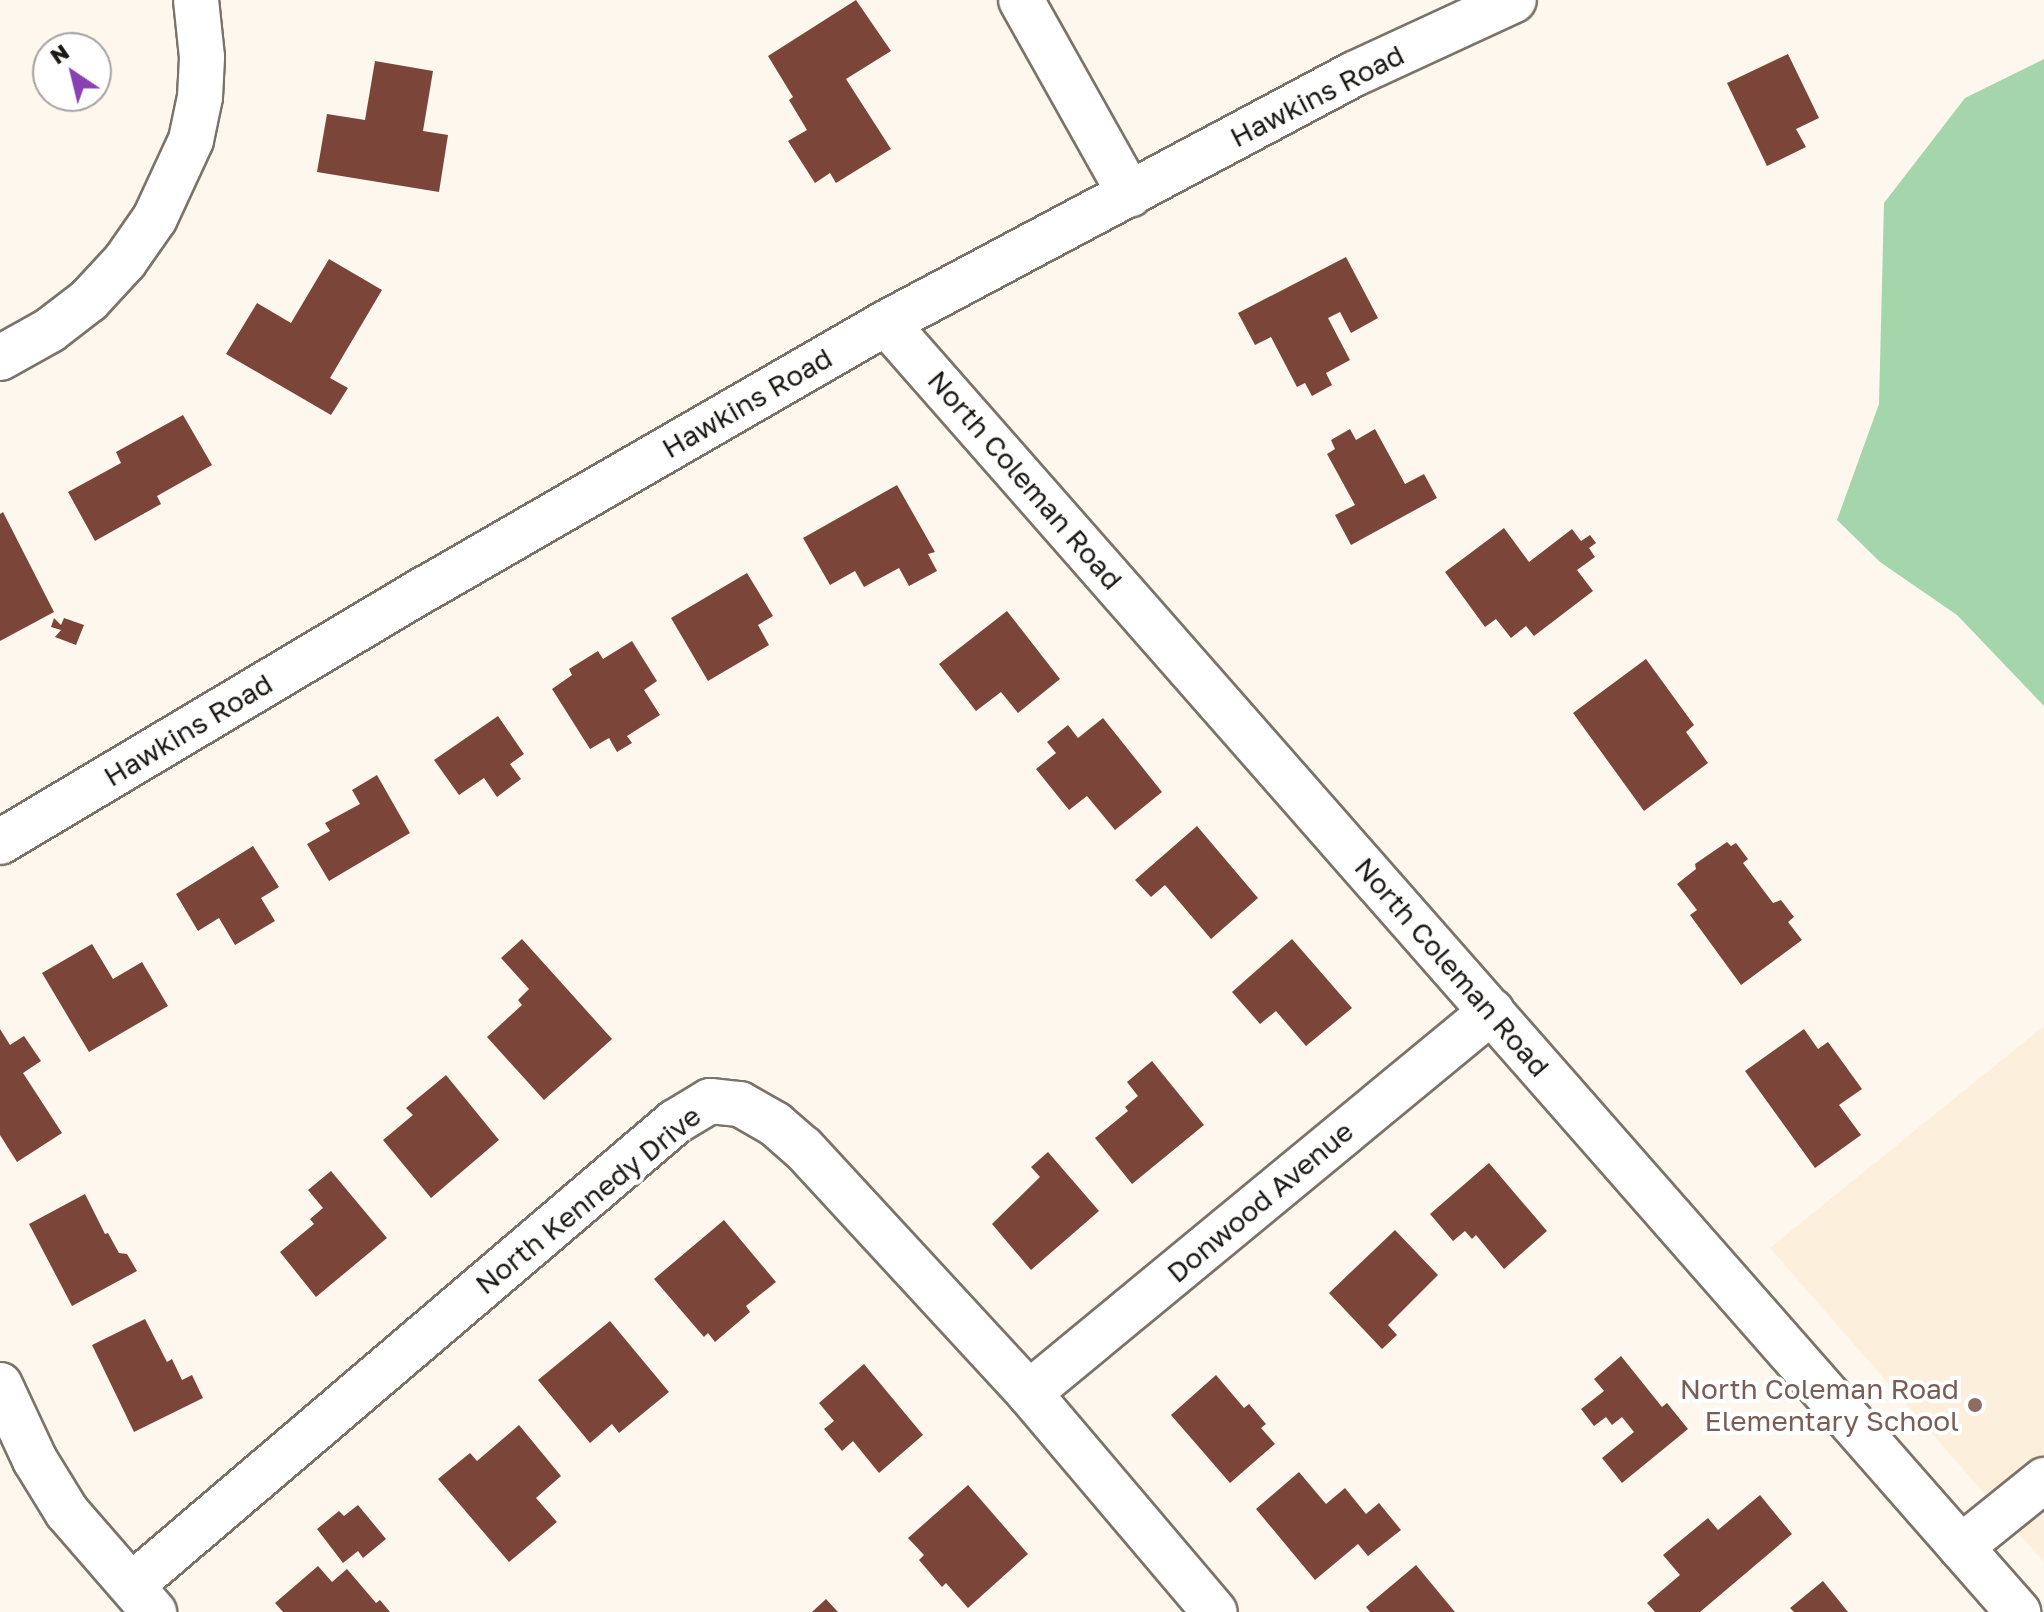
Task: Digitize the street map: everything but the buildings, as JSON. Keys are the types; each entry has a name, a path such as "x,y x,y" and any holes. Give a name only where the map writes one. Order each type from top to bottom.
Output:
{"street":[{"path":"0,358 50,330 89,300 125,261 155,218 191,140 200,97 202,57 196,0"},
{"path":"1021,0 1130,194"},
{"name":"Hawkins Road","path":"0,842 425,589 886,323 1354,74 1514,0"},
{"name":"North Coleman Road","path":"886,323 2018,1612"},
{"name":"Donwood Avenue","path":"1029,1393 1492,1011"},
{"name":"North Kennedy Drive","path":"143,1598 675,1122 710,1101 740,1104 775,1124 803,1148 1029,1393 1215,1612"},
{"path":"0,1385 35,1460 67,1512 143,1598"},
{"path":"1961,1547 2044,1480"}],"shaded area":[{"name":"North Coleman Road Elementary School","path":"2044,1026 2044,1562 1770,1248"}],"green space":[{"path":"2044,59 2044,706 1957,615 1880,562 1837,520 1879,404 1884,203 1965,98"}],"place":[{"name":"North Coleman Road Elementary School","path":"1975,1405"}]}
